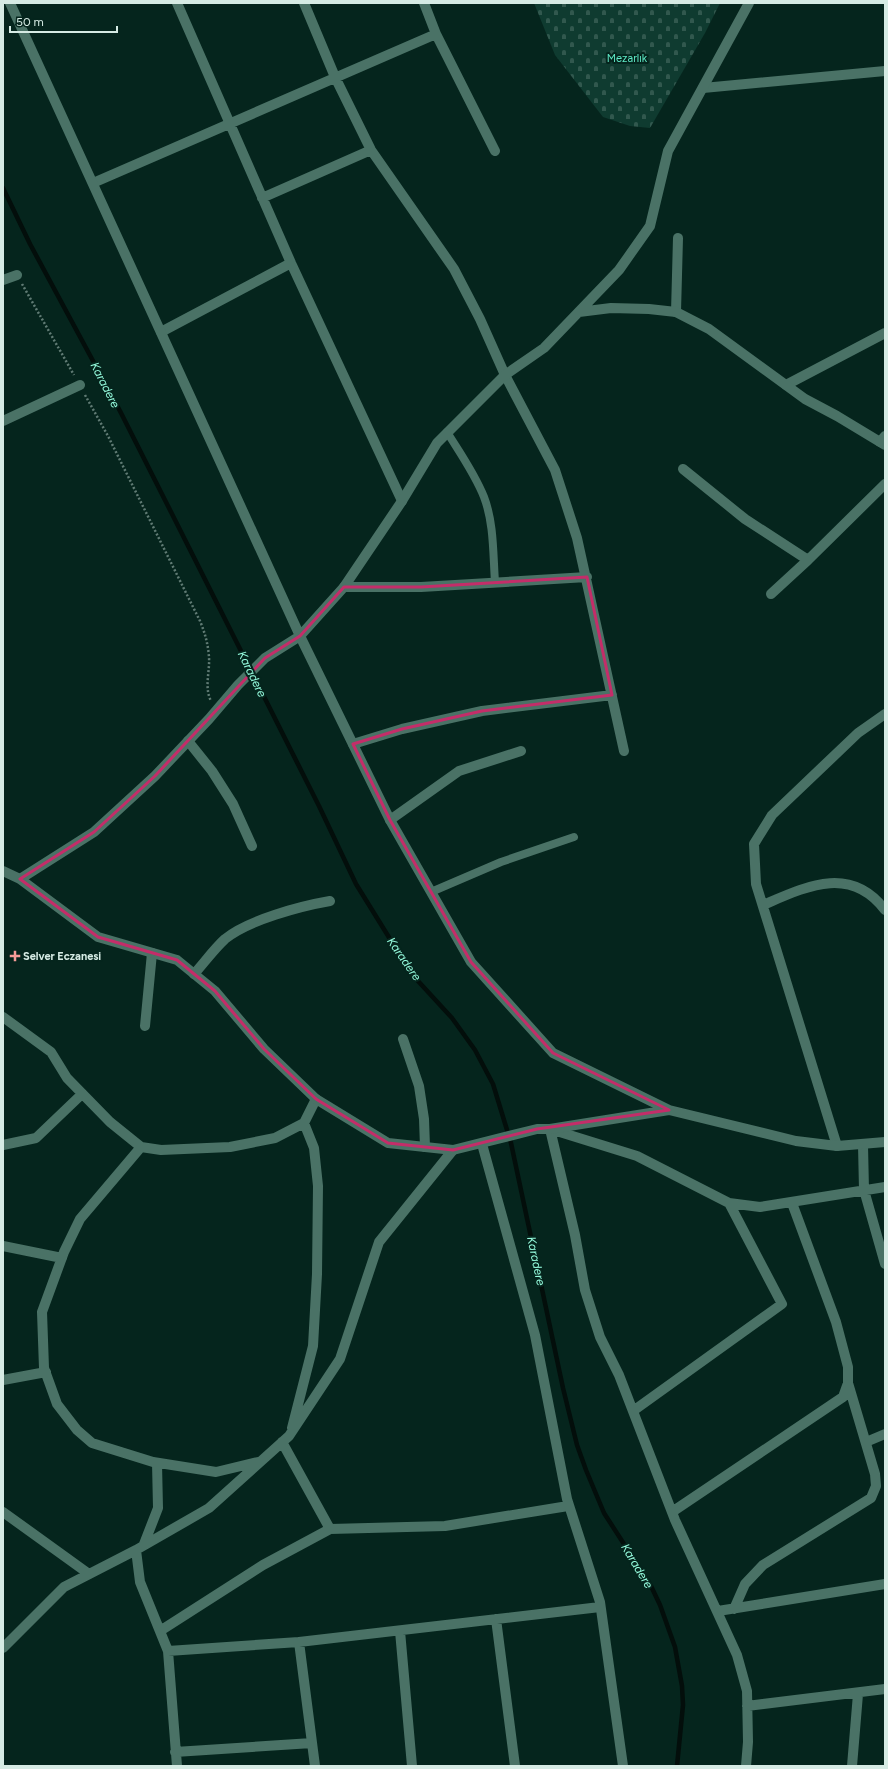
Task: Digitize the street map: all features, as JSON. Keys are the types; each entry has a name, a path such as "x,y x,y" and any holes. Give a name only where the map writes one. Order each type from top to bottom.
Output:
{"street":[{"path":"10,3 300,636 390,820 471,962 553,1052 669,1110 796,1141 838,1146 885,1142"},
{"path":"177,3 291,263 402,501"},
{"path":"304,3 335,77 371,150 454,269 480,319 505,375 555,470 578,538 624,751"},
{"path":"424,3 436,34 495,151"},
{"path":"20,879 94,832 155,776 216,711 238,685 265,658 300,636 344,587 402,501 437,443 505,375 544,348 619,270 650,226 668,152 749,3"},
{"path":"92,183 436,34"},
{"path":"702,88 885,71"},
{"path":"262,198 371,150"},
{"path":"676,312 678,238"},
{"path":"160,332 291,263"},
{"path":"3,280 17,275"},
{"path":"579,312 611,308 650,309 676,312 709,329 805,399 883,441"},
{"path":"786,386 885,333"},
{"path":"3,421 80,385"},
{"path":"683,469 745,519 808,560"},
{"path":"771,594 808,560 885,484"},
{"path":"344,587 421,587 587,577"},
{"path":"353,744 402,728 482,712 612,696"},
{"path":"838,1146 756,884 754,844 772,815 858,733 885,714"},
{"path":"188,741 212,771 233,804 252,846"},
{"path":"390,820 458,771 521,751"},
{"path":"3,871 20,879 98,937 177,960 215,991 264,1049 316,1098 388,1143 453,1150 538,1129 550,1129 669,1110"},
{"path":"763,905 807,886 840,883 861,889 878,901 885,910"},
{"path":"194,974 226,938 255,922 302,906 330,901"},
{"path":"146,1026 152,953"},
{"path":"3,1018 51,1052 67,1078 82,1094 110,1122 141,1147 161,1150 230,1147 275,1138 304,1123 316,1098"},
{"path":"403,1039 419,1086 424,1119 425,1147"},
{"path":"3,1145 36,1138 82,1094"},
{"path":"304,1123 314,1148 318,1186 314,1346 286,1439 330,1529"},
{"path":"550,1129 637,1156 729,1203 760,1207 885,1187"},
{"path":"550,1129 575,1235 584,1290 600,1337 619,1376 672,1512 737,1655 747,1691 748,1742 746,1766"},
{"path":"482,1144 535,1335 568,1506 600,1607 623,1766"},
{"path":"863,1145 864,1190 885,1264"},
{"path":"141,1147 80,1219 62,1258 42,1312 46,1372 57,1404 77,1430 92,1443 158,1463 216,1472 260,1461"},
{"path":"3,1648 64,1587 140,1547 209,1508 286,1439 340,1359 379,1242 453,1150"},
{"path":"633,1411 782,1304 729,1203"},
{"path":"734,1609 745,1584 763,1565 871,1498 876,1486 875,1474 848,1383 848,1367 836,1322 792,1203"},
{"path":"3,1246 62,1258"},
{"path":"3,1380 46,1372"},
{"path":"672,1512 843,1397 848,1383"},
{"path":"866,1442 885,1434"},
{"path":"158,1463 158,1508 140,1547 140,1582 168,1651 176,1766"},
{"path":"160,1631 263,1565 330,1529 445,1526 568,1506"},
{"path":"3,1512 89,1574"},
{"path":"718,1611 885,1584"},
{"path":"168,1651 300,1642 600,1607"},
{"path":"496,1619 515,1766"},
{"path":"400,1631 412,1766"},
{"path":"300,1642 315,1766"},
{"path":"747,1706 858,1694 885,1689"},
{"path":"852,1766 858,1694"},
{"path":"175,1752 312,1744"}],"lane":[{"path":"447,432 473,475 484,497 490,524 495,582"},
{"path":"431,892 500,862 574,837"}],"path":[{"path":"17,275 108,436 200,621 208,640 209,659 207,688 209,697 216,711"}],"highlighted area":[{"path":"587,577 612,695 482,711 402,729 353,744 390,820 471,962 553,1053 669,1110 537,1129 453,1150 388,1143 316,1099 264,1049 215,991 177,960 98,937 20,879 94,832 155,776 265,658 300,636 344,587 421,587"}],"green space":[{"name":"Mezarlık","path":"534,3 720,3 705,33 650,128 630,126 603,117 555,55"}],"waterway":[{"name":"Karadere","path":"3,188 30,244 120,411 319,806 356,884 403,960 418,981 452,1018 475,1050 493,1084 511,1143 563,1388 577,1445 604,1513 651,1586 660,1605 675,1647 682,1686 683,1705 677,1766"}],"place":[{"name":"Selver Eczanesi","path":"15,956"}]}
